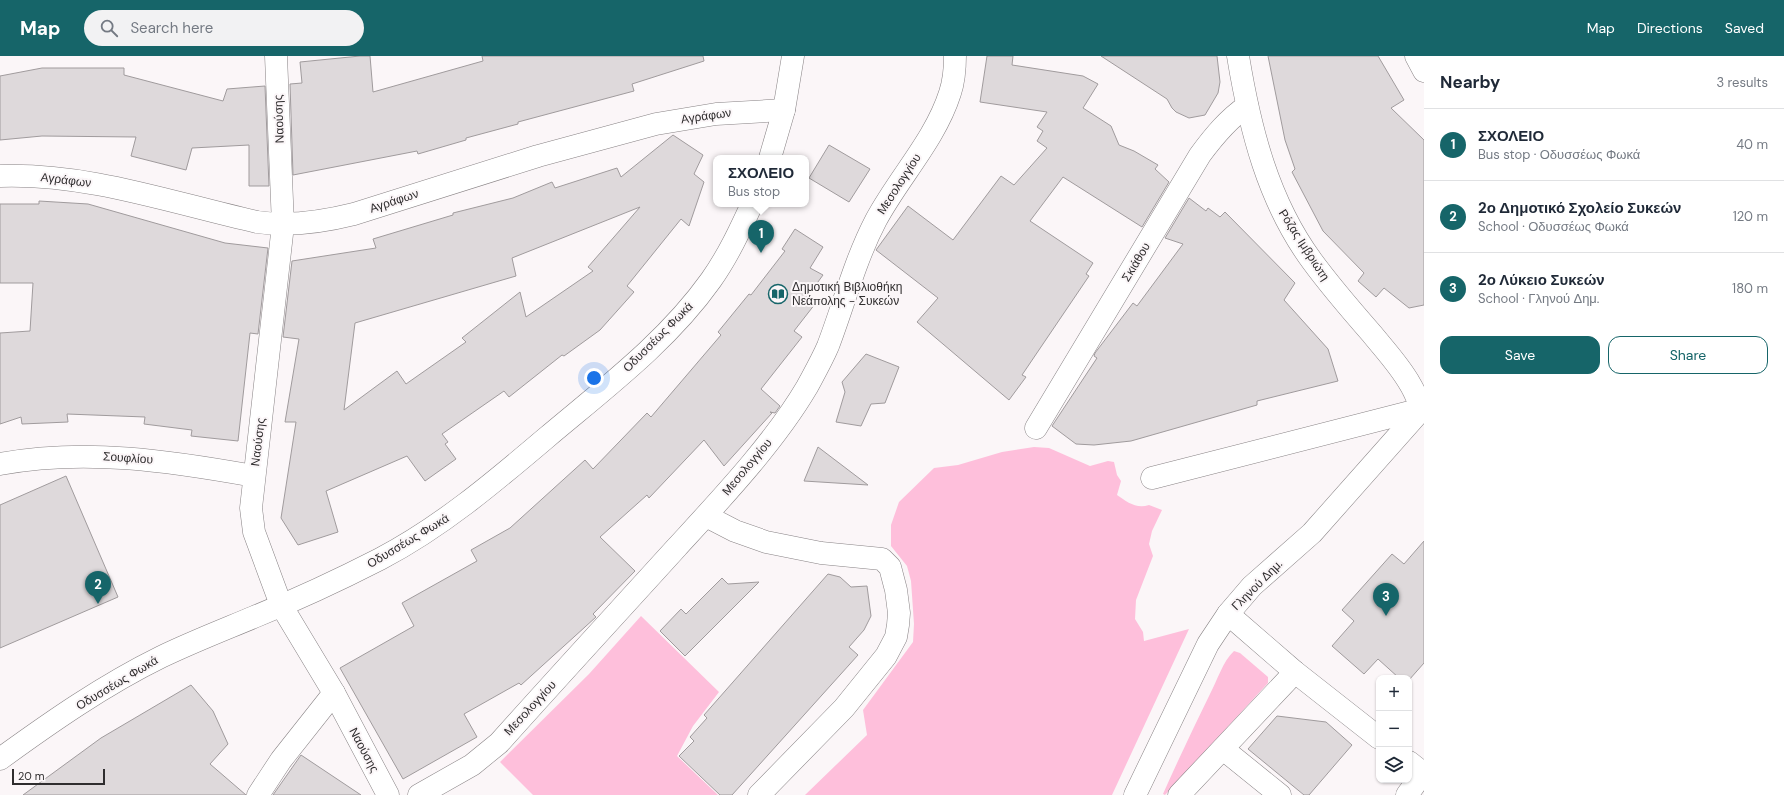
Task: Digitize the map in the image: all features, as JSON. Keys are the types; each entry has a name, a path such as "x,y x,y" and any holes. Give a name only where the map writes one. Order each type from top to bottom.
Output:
{"street":[{"name":"Ναούσης","path":"276,56 284,225 250,508 251,520 281,605 334,693 388,795"},
{"path":"771,155 784,110 793,56"},
{"name":"Μεσολογγίου","path":"419,795 472,765 499,743 706,516 772,437 798,401 816,371 828,346 859,256 869,233 890,196 930,136 944,110 953,84 955,56"},
{"name":"Ρόζας Ιμβριώτη","path":"1238,56 1247,106 1256,143 1269,183 1292,231 1331,286 1403,373 1423,408"},
{"path":"1416,56 1424,71"},
{"name":"Σκιάθου","path":"1036,428 1200,155 1223,126 1235,114 1247,106"},
{"name":"Αγράφων","path":"0,176 45,176 96,183 250,220 284,225 326,220 354,214 538,156 656,124 716,114 784,110"},
{"name":"Οδυσσέως Φωκά","path":"0,759 87,699 129,673 195,641 281,605 378,560 439,525 614,381 674,325 701,293 732,246 751,207"},
{"path":"1152,478 1423,408"},
{"name":"Γληνού Δημ.","path":"1135,795 1208,644 1228,614 1252,586 1312,533 1423,408"},
{"name":"Σουφλίου","path":"0,464 22,460 93,456 160,461 254,476"},
{"path":"706,516 735,531 766,542 821,553 882,559 890,567 896,590 899,613 898,625 896,637 886,656 844,708 759,795"},
{"path":"1228,614 1295,672 1376,736"},
{"path":"1179,795 1295,672"},
{"path":"258,795 281,760 334,693"},
{"path":"1223,749 1280,795"},
{"path":"1406,795 1416,767"}],"shaded area":[{"path":"1034,447 1049,448 1090,466 1108,461 1114,462 1117,475 1121,481 1117,495 1136,505 1149,505 1162,510 1152,531 1149,544 1153,556 1136,600 1135,619 1143,632 1144,641 1189,629 1112,795 805,795 867,735 863,710 913,642 914,624 911,581 907,566 891,546 891,525 899,502 934,468 958,465 1002,452"},
{"path":"641,616 719,692 693,726 677,756 718,795 533,795 500,762 589,674"},
{"path":"1234,651 1240,653 1268,677 1268,683 1165,795 1163,794 1220,671"}],"building":[{"path":"370,56 373,92 483,61 482,56 703,56 704,61 632,84 634,91 518,122 518,124 466,138 466,140 418,154 417,151 293,175 290,84 302,83 300,62"},
{"path":"987,56 1013,56 1012,65 1083,76 1098,84 1083,108 1111,126 1119,145 1134,151 1158,165 1155,169 1169,182 1142,227 1063,177 1030,221 1093,263 1086,274 1089,276 1022,375 1026,377 1009,400 917,322 938,298 876,250 908,206 953,240 1001,176 1014,185 1047,148 1037,141 1043,131 1037,127 1047,112 980,102"},
{"path":"1101,56 1217,56 1220,82 1218,93 1205,115 1189,118 1176,112 1167,99"},
{"path":"1268,56 1378,56 1404,100 1391,108 1424,140 1424,305 1409,308 1384,288 1376,297 1358,281 1364,273 1323,231 1292,172 1295,169 1285,140"},
{"path":"42,68 124,68 124,75 223,101 227,89 265,86 269,186 249,186 249,145 192,148 186,170 131,156 136,137 42,136 0,140 0,76"},
{"path":"673,135 703,155 694,174 704,182 689,226 681,219 627,286 634,292 600,330 564,356 562,355 509,397 504,391 442,434 448,442 445,444 456,459 425,481 407,456 326,491 338,532 298,545 281,518 296,422 285,422 299,339 283,337 292,261 376,248 373,239 453,215 453,213 513,198 552,182 555,188 617,168 621,177","holes":["640,207 588,267 593,271 526,317 520,292 462,338 466,342 406,384 397,371 344,410 355,323 516,276 512,258"]},
{"path":"829,145 870,169 849,202 809,178"},
{"path":"1189,198 1206,211 1208,208 1220,217 1225,212 1295,283 1284,300 1328,349 1338,381 1257,401 1257,405 1131,441 1094,445 1076,444 1052,426 1097,358 1094,356 1095,353 1133,303 1137,306 1183,244 1165,238"},
{"path":"39,201 88,204 225,243 268,248 258,334 250,333 238,441 191,436 192,430 144,424 145,417 67,414 68,422 22,424 21,417 0,424 0,333 30,331 33,283 0,283 0,204 39,204"},
{"path":"795,229 823,247 810,268 823,275 807,297 815,304 794,331 802,337 761,389 780,406 775,413 770,412 772,413 724,466 704,440 649,498 647,495 600,537 635,571 593,614 596,617 521,685 519,683 464,714 477,737 403,779 340,668 414,626 402,603 477,561 471,550 510,528 585,460 593,469 647,413 651,417 721,335 718,332 749,294 751,295 785,251 782,249"},
{"path":"866,354 899,367 885,403 871,404 861,426 836,422 845,392 842,382"},
{"path":"818,447 868,485 804,481"},
{"path":"66,476 118,597 0,648 0,505"},
{"path":"1424,541 1424,663 1412,677 1412,675 1396,675 1378,659 1364,674 1332,646 1354,621 1342,610 1392,554 1404,564"},
{"path":"828,574 840,577 851,587 867,586 871,616 864,630 849,647 858,655 732,795 720,795 679,756 694,741 690,737 707,718 704,715"},
{"path":"722,578 728,584 759,582 685,656 660,631 681,609 686,614"},
{"path":"191,685 213,711 228,744 210,764 246,795 23,795 101,738"},
{"path":"1277,716 1326,722 1352,745 1309,795 1304,795 1248,749"},
{"path":"301,755 361,795 273,795"}],"place":[{"name":"ΣΧΟΛΕΙΟ","path":"761,253"},
{"name":"Δημοτική Βιβλιοθήκη Νεάπολης - Συκεών","path":"778,294"},
{"name":"2ο Δημοτικό Σχολείο Συκεών","path":"98,604"},
{"name":"2ο Λύκειο Συκεών","path":"1386,616"}]}
